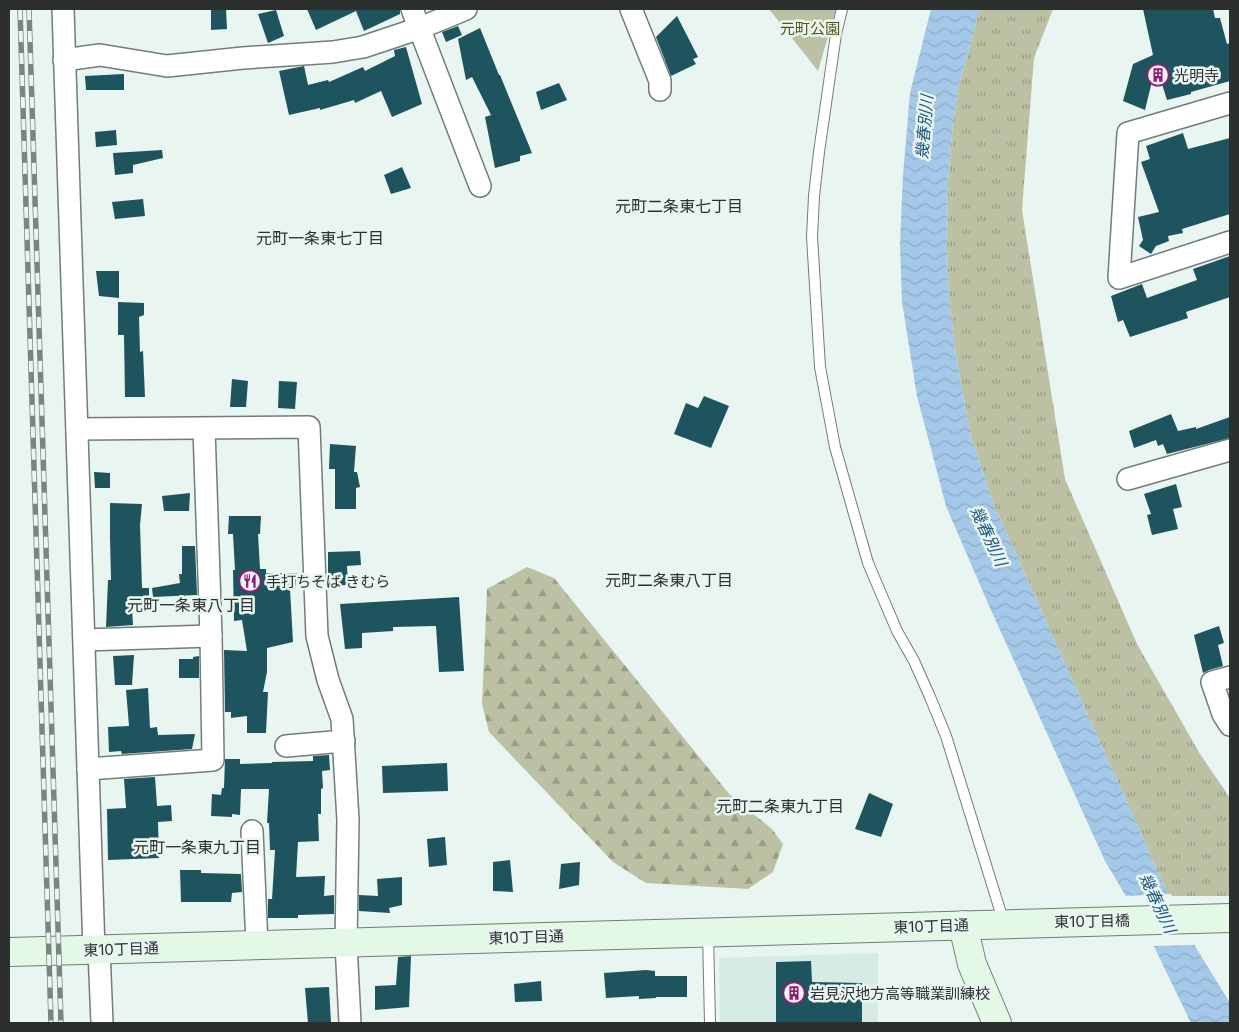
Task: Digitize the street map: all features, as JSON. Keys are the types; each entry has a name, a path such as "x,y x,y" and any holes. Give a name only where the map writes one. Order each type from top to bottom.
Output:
{"street":[{"path":"63,9 88,769 102,1023"},
{"path":"64,60 100,55 167,66 243,58 333,52 363,47 416,18 466,9"},
{"path":"631,9 660,81 660,90"},
{"path":"416,18 480,186"},
{"path":"1230,102 1128,133 1119,278 1230,242"},
{"path":"77,429 309,427 317,636 328,680 342,719 344,741 348,820 346,943 350,1023"},
{"path":"88,769 213,760 204,429"},
{"path":"1128,479 1230,450"},
{"path":"84,640 211,636"},
{"path":"1230,677 1212,682 1223,714 1230,725"},
{"path":"286,746 344,741"},
{"path":"252,831 257,945"},
{"name":"東10丁目橋","path":"1044,922 1230,918"},
{"name":"東10丁目通","path":"9,952 1044,922"},
{"path":"963,925 972,964 997,1023"}],"lane":[{"path":"842,9 836,34 814,196 812,237 820,367 835,447 868,563 897,631 914,661 946,736 1004,924"},
{"path":"708,932 710,1023"}],"shaded area":[{"path":"878,953 878,1023 720,1023 719,958"}],"green space":[{"name":"元町公園","path":"769,9 836,9 818,71"},
{"path":"979,9 1053,9 1034,58 1022,210 1065,479 1137,644 1200,754 1230,798 1230,896 1169,896 995,507 971,437 956,356 949,299 947,248 948,183 953,123 959,84"},
{"path":"527,567 554,578 730,795 772,829 783,844 773,872 748,889 646,883 613,862 489,732 482,704 487,589"}],"water":[{"name":"幾春別川","path":"931,9 979,9 959,84 953,123 948,183 947,248 949,299 956,356 971,437 995,507 1169,896 1185,930 1230,1003 1230,1023 1191,1023 1146,930 1105,861 990,608 946,506 917,396 902,302 900,245 903,175 910,93"}],"pier":[{"path":"1171,894 1187,929 1197,945 1151,946 1123,896"}],"building":[{"path":"211,9 226,9 227,29 211,30"},
{"path":"307,9 400,9 400,14 364,31 356,11 316,30"},
{"name":"光明寺","path":"1143,9 1213,9 1215,18 1220,18 1227,44 1230,43 1230,81 1167,100 1156,65 1145,110 1123,101 1133,64 1153,55"},
{"path":"276,10 284,36 268,43 258,14"},
{"path":"677,16 698,57 693,59 696,64 671,76 656,37"},
{"path":"458,26 462,35 446,42 442,32"},
{"path":"480,28 532,153 520,156 520,161 495,168 485,117 491,115 472,77 466,80 458,39"},
{"path":"406,47 422,104 392,117 381,91 355,103 354,100 320,110 320,108 289,115 279,71 304,66 308,85 328,80 329,82 363,67 365,71 395,56 394,50"},
{"path":"124,74 124,90 86,90 85,76"},
{"path":"559,83 567,100 541,110 536,92"},
{"path":"116,130 117,145 96,147 95,132"},
{"path":"1183,133 1188,149 1230,138 1230,214 1182,229 1183,233 1168,236 1169,241 1156,246 1151,254 1139,246 1143,240 1138,217 1159,212 1141,162 1150,159 1146,146"},
{"path":"162,150 163,158 133,165 133,173 115,175 113,153"},
{"path":"402,167 411,188 391,194 384,175"},
{"path":"143,199 145,216 115,219 112,202"},
{"path":"1230,256 1230,297 1186,312 1188,318 1130,337 1123,320 1118,322 1111,296 1142,284 1147,298 1197,280 1193,269"},
{"path":"96,271 119,271 119,298 99,296"},
{"path":"118,302 144,303 144,315 139,317 140,352 143,351 145,397 125,397 124,335 118,335"},
{"path":"232,379 248,381 246,407 230,407"},
{"path":"279,381 297,382 295,409 278,408"},
{"path":"704,396 729,406 711,448 674,434 686,403 698,408"},
{"path":"1171,414 1178,431 1196,427 1196,429 1230,417 1230,438 1167,454 1163,444 1158,446 1156,440 1134,448 1129,431"},
{"path":"330,444 356,446 354,472 357,472 360,487 356,488 356,509 335,509 335,469 329,469"},
{"path":"94,472 110,473 110,488 95,488"},
{"path":"1176,484 1182,507 1173,509 1178,529 1152,535 1147,515 1151,514 1144,494"},
{"path":"190,493 189,511 164,511 162,496"},
{"path":"110,503 142,504 140,525 142,588 149,588 149,606 132,608 133,625 106,627 108,580 111,580"},
{"path":"229,516 261,516 260,534 258,534 260,569 266,569 266,573 297,573 295,589 290,589 293,642 267,648 267,672 263,692 268,692 266,733 247,733 247,716 231,718 231,712 225,712 224,650 247,651 242,620 234,621 233,570 235,570 233,534 228,534"},
{"path":"182,546 195,546 197,595 153,597 152,588 180,583 179,574 182,574"},
{"path":"360,551 361,565 347,566 348,585 328,586 328,552"},
{"path":"459,597 464,671 439,672 436,626 393,627 393,631 362,633 362,648 345,649 340,604"},
{"path":"1219,626 1224,643 1218,645 1223,666 1203,673 1194,635"},
{"path":"134,655 132,685 115,685 113,656"},
{"path":"199,656 199,678 179,678 179,659 193,659 193,657"},
{"path":"148,688 150,728 157,727 158,735 195,734 192,749 122,754 121,751 109,752 108,727 129,726 126,690"},
{"path":"329,755 330,770 322,771 321,814 318,814 319,841 298,842 296,877 325,876 324,896 334,895 334,914 298,915 298,918 268,918 268,899 272,899 275,850 270,850 269,823 267,823 269,789 241,789 240,815 232,814 232,817 211,816 212,794 221,795 222,788 224,788 225,759 240,759 240,764 272,763 313,761 313,756"},
{"path":"447,763 448,791 383,793 382,766"},
{"path":"155,777 157,806 171,805 172,821 158,822 159,858 108,860 107,809 126,808 124,779"},
{"path":"869,793 893,804 881,837 855,829"},
{"path":"445,837 447,865 429,867 427,839"},
{"path":"510,860 513,892 493,891 493,862"},
{"path":"580,862 579,885 559,889 561,864"},
{"path":"180,870 201,870 201,873 241,874 242,892 232,893 231,902 181,902"},
{"path":"402,877 402,905 389,908 390,913 359,911 359,895 378,896 377,879"},
{"path":"411,956 409,1007 375,1010 375,986 396,985 398,957"},
{"path":"811,961 812,982 862,983 862,1023 776,1023 776,962"},
{"path":"655,971 655,976 687,976 687,997 639,999 639,996 606,998 604,973"},
{"path":"541,981 542,1001 515,1002 514,984"},
{"path":"329,987 331,1023 308,1023 305,988"}],"railway":[{"path":"20,9 51,1023"},
{"path":"29,9 61,1023"}],"place":[{"name":"光明寺","path":"1158,75"},
{"name":"手打ちそば きむら","path":"250,581"},
{"name":"岩見沢地方高等職業訓練校","path":"794,993"}],"district":[{"name":"元町二条東七丁目","path":"679,206"},
{"name":"元町一条東七丁目","path":"320,238"},
{"name":"元町二条東八丁目","path":"669,580"},
{"name":"元町一条東八丁目","path":"191,605"},
{"name":"元町二条東九丁目","path":"780,806"},
{"name":"元町一条東九丁目","path":"197,847"}]}
